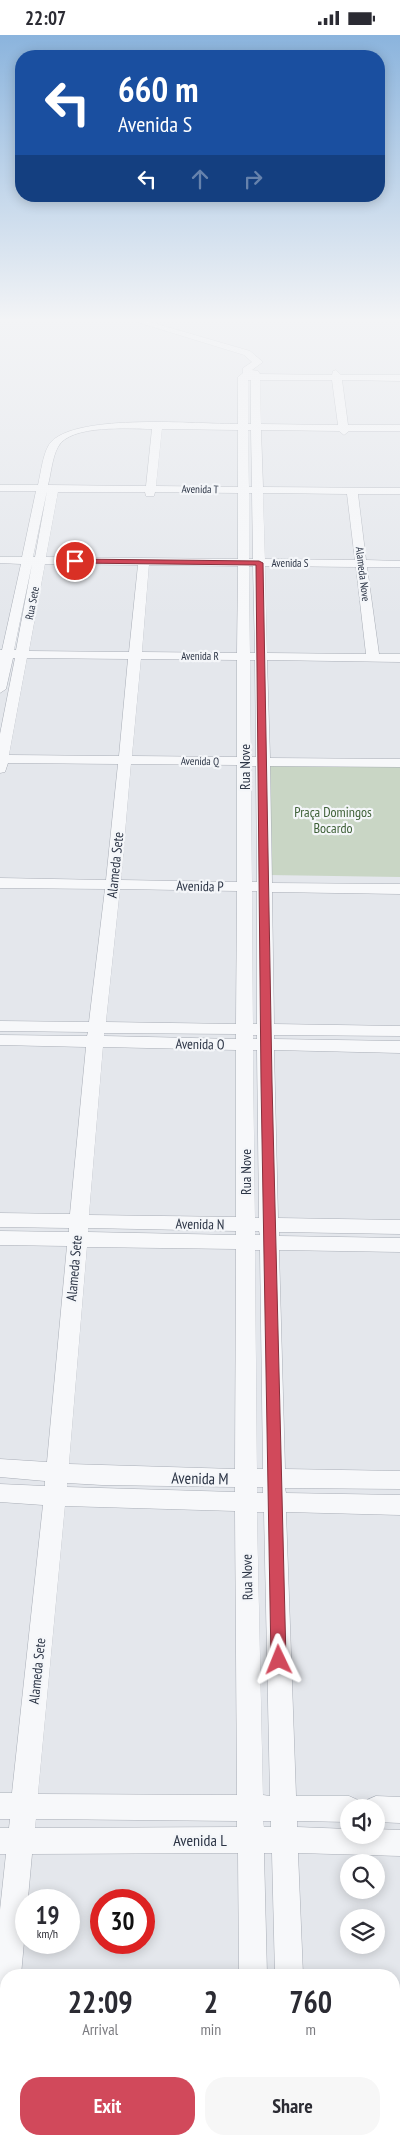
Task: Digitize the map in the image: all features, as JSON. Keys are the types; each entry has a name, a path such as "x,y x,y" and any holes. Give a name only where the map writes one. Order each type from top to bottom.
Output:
{"street":[{"name":"Rua Nove","path":"250,420 253,652 264,757 265,882 246,1233 246,1503 253,1969"},
{"path":"342,420 343,430"},
{"path":"343,430 400,428"},
{"path":"150,492 157,429 343,430 400,433"},
{"name":"Rua Sete","path":"0,689 4,650 26,564 47,491 68,436 86,430 157,429"},
{"name":"Avenida T","path":"0,488 47,491"},
{"name":"Rua Sete","path":"1,758 39,564 47,491"},
{"name":"Avenida T","path":"0,493 47,491 352,494 400,497"},
{"name":"Avenida T","path":"352,494 400,491"},
{"name":"Alameda Nove","path":"352,494 373,653"},
{"name":"Avenida S","path":"0,560 26,564"},
{"name":"Avenida S","path":"0,567 26,564 362,567 400,564"},
{"name":"Alameda Sete","path":"7,1969 12,1806 55,1497 95,1035 113,880 144,565"},
{"name":"Avenida S","path":"362,567 400,571"},
{"name":"Avenida R","path":"4,650 373,653 400,650"},
{"name":"Rua Nove","path":"253,652 245,757 245,881 269,1234 274,1479 289,1969"},
{"name":"Avenida R","path":"373,653 400,658"},
{"name":"Avenida Q","path":"1,758 125,756 264,757 400,753"},
{"name":"Avenida Q","path":"264,757 400,763"},
{"name":"Avenida P","path":"0,873 113,880"},
{"name":"Avenida P","path":"265,882 400,878"},
{"name":"Avenida P","path":"0,883 113,880 245,881 400,889"},
{"name":"Avenida O","path":"0,1026 95,1035"},
{"name":"Avenida O","path":"0,1040 95,1035 256,1037 400,1031"},
{"name":"Avenida O","path":"256,1037 400,1047"},
{"name":"Avenida N","path":"0,1220 78,1231"},
{"name":"Avenida N","path":"269,1234 400,1227"},
{"name":"Avenida N","path":"0,1238 78,1231 246,1233 400,1245"},
{"name":"Avenida M","path":"0,1468 102,1476 400,1480"},
{"name":"Avenida M","path":"0,1493 55,1497 246,1503 400,1505"},
{"path":"12,1806 250,1806 340,1809"},
{"path":"385,1809 400,1810"},
{"name":"Avenida L","path":"10,1841 284,1840 400,1843"}],"green space":[{"name":"Praça Domingos Bocardo","path":"266,763 400,764 400,877 268,875"}],"route":[{"path":"75,561 259,563 264,762 266,1082 279,1660"}]}
